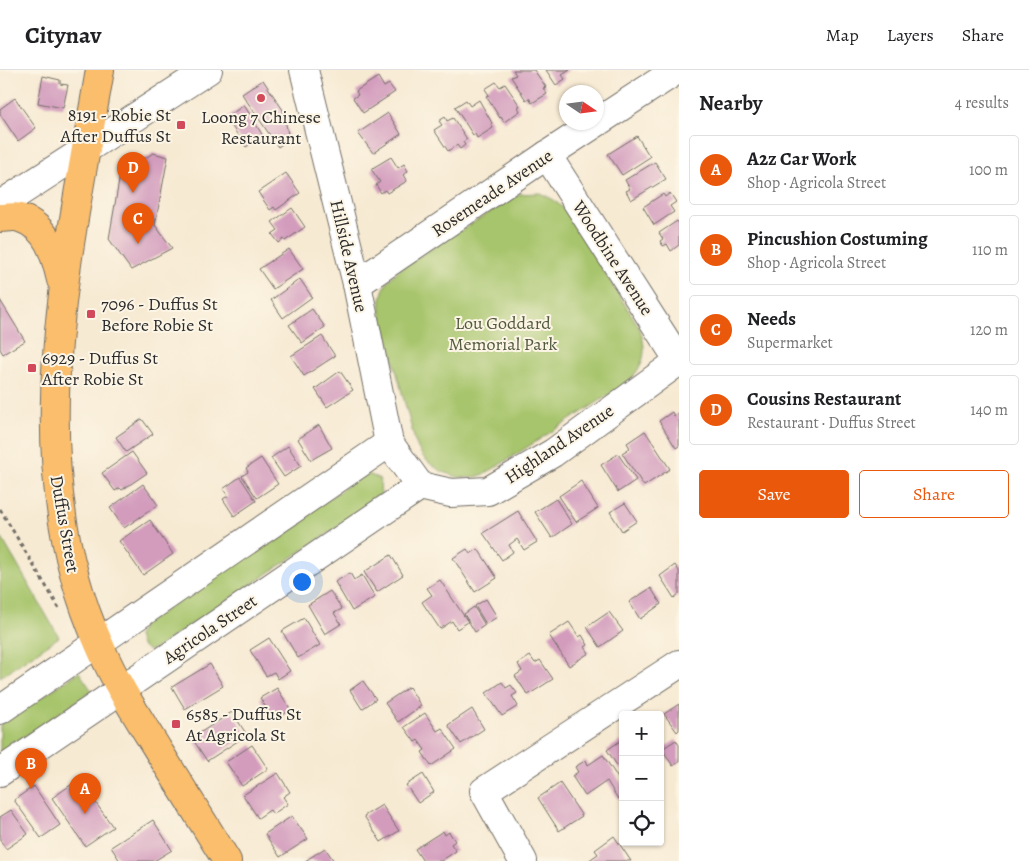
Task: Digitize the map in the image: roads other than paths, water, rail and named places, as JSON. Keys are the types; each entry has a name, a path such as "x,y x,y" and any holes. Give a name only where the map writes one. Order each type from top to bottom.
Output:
{"main road":[{"name":"Duffus Street","path":"100,70 63,291 55,393 54,441 56,478 72,572 98,643 121,690 227,861"},
{"path":"0,218 19,218 37,227 52,246 63,291"}],"street":[{"path":"0,205 208,70"},
{"name":"Hillside Avenue","path":"304,70 357,284 389,442"},
{"name":"Rosemeade Avenue","path":"357,284 677,70"},
{"name":"Woodbine Avenue","path":"547,156 679,361"},
{"name":"Highland Avenue","path":"420,486 451,493 488,491 553,453 679,361"},
{"path":"0,710 389,442 420,486"},
{"name":"Agricola Street","path":"0,772 420,486"},
{"path":"523,861 484,791 679,664"}],"place":[{"name":"Loong 7 Chinese Restaurant","path":"261,98"},
{"name":"8191 - Robie St After Duffus St","path":"181,125"},
{"name":"Cousins Restaurant","path":"133,193"},
{"name":"Needs","path":"138,244"},
{"name":"7096 - Duffus St Before Robie St","path":"91,314"},
{"name":"6929 - Duffus St After Robie St","path":"32,368"},
{"name":"6585 - Duffus St At Agricola St","path":"176,724"},
{"name":"Pincushion Costuming","path":"31,789"},
{"name":"A2z Car Work","path":"85,814"}],"park label":[{"name":"Lou Goddard Memorial Park","path":"503,333"}]}
